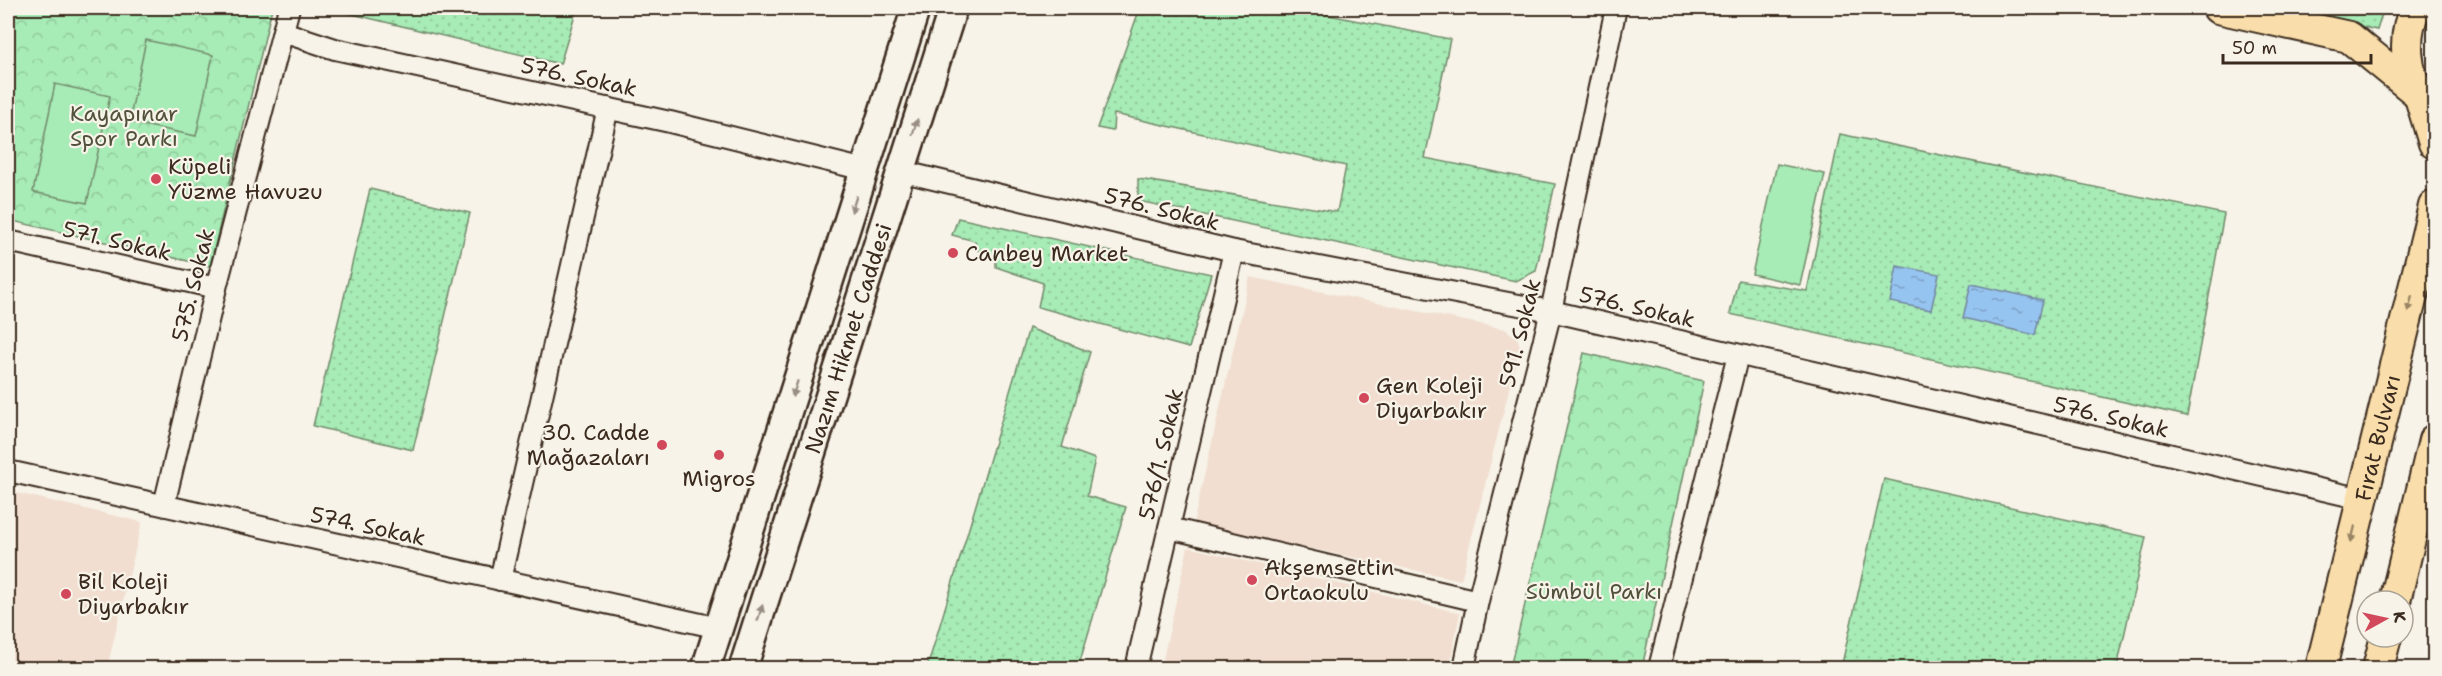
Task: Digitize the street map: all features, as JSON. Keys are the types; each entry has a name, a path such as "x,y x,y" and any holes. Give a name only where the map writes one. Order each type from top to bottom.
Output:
{"main road":[{"name":"Nazım Hikmet Caddesi","path":"706,669 916,8"},
{"name":"Nazım Hikmet Caddesi","path":"742,669 953,8"},
{"path":"2218,8 2349,37 2427,103"},
{"path":"2416,8 2412,14 2406,42 2409,70 2427,103 2434,144"},
{"name":"Fırat Bulvarı","path":"2321,669 2434,206"},
{"path":"2398,589 2433,456"},
{"path":"2378,669 2383,649"}],"street":[{"name":"575. Sokak","path":"164,506 216,288 289,8"},
{"name":"591. Sokak","path":"1464,669 1478,601 1551,311 1617,8"},
{"name":"576. Sokak","path":"283,32 335,49 608,108 865,170"},
{"path":"500,580 608,108"},
{"name":"576. Sokak","path":"900,171 1234,251 1551,311 2361,499"},
{"name":"571. Sokak","path":"8,241 216,288"},
{"name":"576/1. Sokak","path":"1136,669 1234,251"},
{"path":"1659,669 1738,355"},
{"name":"574. Sokak","path":"8,471 719,628"},
{"path":"1169,528 1478,601"}],"shaded area":[{"name":"Gen Koleji Diyarbakır","path":"1250,277 1505,329 1517,338 1520,346 1461,580 1193,524"},
{"name":"Bil Koleji Diyarbakır","path":"8,491 142,522 107,668 8,666"},
{"name":"Akşemsettin Ortaokulu","path":"1188,547 1460,613 1449,668 1161,668"}],"green space":[{"name":"Kayapınar Spor Parkı","path":"8,8 272,8 210,266 8,220"},
{"path":"327,8 577,8 560,64"},
{"path":"1140,8 1293,8 1450,39 1425,158 1555,184 1536,271 1516,281 1138,201 1138,179 1337,212 1346,166 1114,114 1113,131 1097,128"},
{"path":"2278,8 2384,8 2377,30"},
{"path":"146,40 213,55 196,136 129,122"},
{"path":"55,84 110,96 87,203 33,192"},
{"path":"1840,134 2224,214 2187,416 1730,314 1738,280 1807,291"},
{"path":"1777,164 1825,174 1800,285 1752,274"},
{"path":"370,189 470,213 413,450 313,426"},
{"path":"958,218 1211,274 1189,348 1038,307 1043,283 996,267 996,257 977,250 975,241 952,235"},
{"path":"1029,328 1090,352 1062,447 1095,459 1087,496 1126,507 1078,668 927,668"},
{"name":"Sümbül Parkı","path":"1584,353 1704,381 1642,668 1510,668"},
{"path":"1884,479 2146,537 2117,668 1841,668"}],"water":[{"path":"1897,266 1939,274 1931,310 1890,302"},
{"path":"1971,284 2043,300 2035,335 1963,318"}],"place":[{"name":"Küpeli Yüzme Havuzu","path":"156,179"},
{"name":"Canbey Market","path":"953,253"},
{"name":"Gen Koleji Diyarbakır","path":"1364,398"},
{"name":"30. Cadde Mağazaları","path":"662,445"},
{"name":"Migros","path":"719,455"},
{"name":"Akşemsettin Ortaokulu","path":"1252,580"},
{"name":"Bil Koleji Diyarbakır","path":"66,594"}]}
